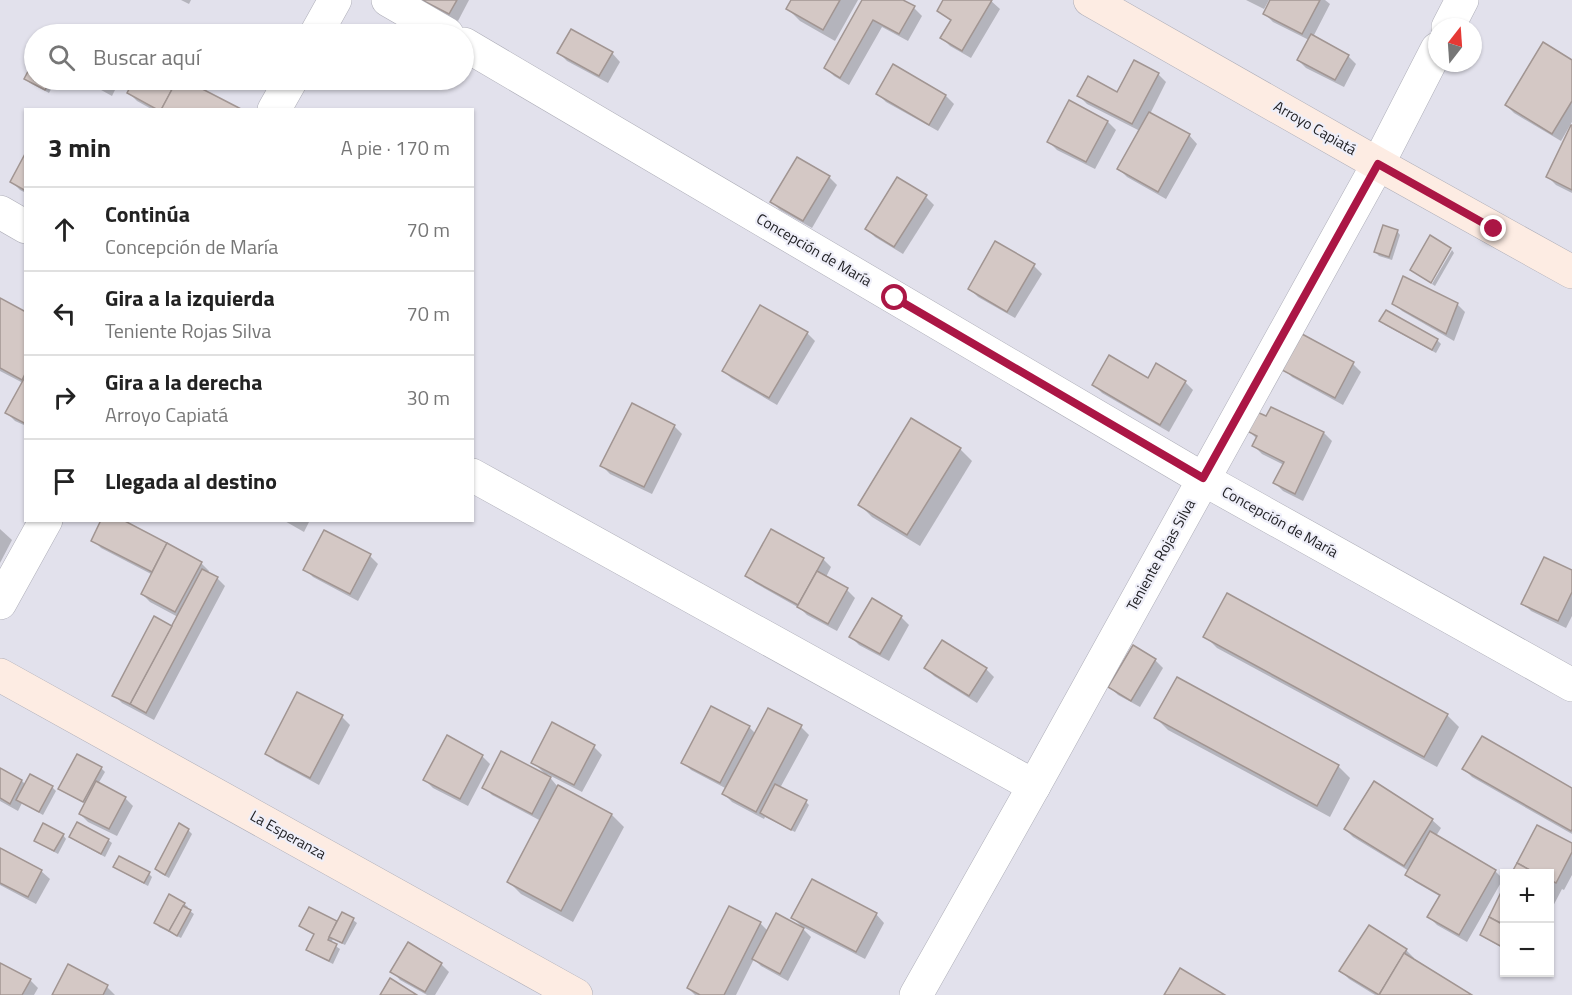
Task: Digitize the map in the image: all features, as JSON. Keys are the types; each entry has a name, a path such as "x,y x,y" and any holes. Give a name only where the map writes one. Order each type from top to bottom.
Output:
{"street":[{"path":"322,24 335,0"},
{"path":"388,0 430,24"},
{"name":"Arroyo Capiatá","path":"1090,0 1572,272"},
{"path":"1453,18 1462,0"},
{"name":"Concepción de María","path":"474,50 1203,478 1572,685"},
{"name":"Teniente Rojas Silva","path":"916,995 1378,164 1428,67"},
{"path":"275,108 285,90"},
{"path":"0,212 24,226"},
{"path":"474,476 1034,786"},
{"path":"0,603 45,522"},
{"name":"La Esperanza","path":"0,675 576,995"}],"building":[{"path":"422,0 457,0 449,14"},
{"path":"791,0 840,0 823,30 786,9"},
{"path":"862,0 903,0 915,6 899,34 873,20 840,78 824,68"},
{"path":"943,0 992,0 962,51 940,38 951,20 937,11"},
{"path":"1270,0 1320,0 1302,34 1263,14"},
{"path":"571,29 613,52 599,76 557,53"},
{"path":"1311,34 1349,55 1335,80 1297,60"},
{"path":"1543,42 1572,60 1572,101 1552,134 1505,105"},
{"path":"1134,60 1159,73 1132,124 1077,96 1088,76 1117,92"},
{"path":"893,64 946,95 929,125 876,94"},
{"path":"129,90 172,90 162,108 154,108 127,93"},
{"path":"172,90 204,90 239,108 162,108"},
{"path":"1069,100 1108,121 1086,162 1047,142"},
{"path":"1149,112 1190,134 1158,192 1117,169"},
{"path":"1572,125 1572,190 1546,177"},
{"path":"24,156 24,190 10,182"},
{"path":"797,157 830,176 803,221 770,202"},
{"path":"897,177 927,195 894,247 865,229"},
{"path":"1383,225 1398,230 1389,257 1374,252"},
{"path":"1430,235 1451,248 1431,283 1410,270"},
{"path":"995,241 1035,264 1007,312 968,289"},
{"path":"1403,276 1458,303 1446,334 1392,304"},
{"path":"0,298 24,311 24,376 22,380 0,368"},
{"path":"760,305 808,332 769,398 722,371"},
{"path":"1386,310 1438,339 1432,350 1379,321"},
{"path":"1302,334 1354,362 1335,398 1282,370"},
{"path":"1109,355 1148,378 1156,363 1186,381 1160,425 1092,385"},
{"path":"24,379 24,423 5,413"},
{"path":"632,403 675,425 644,487 600,466"},
{"path":"1271,407 1324,432 1295,494 1273,483 1284,462 1252,446 1257,436 1247,431 1257,412 1266,416"},
{"path":"911,418 961,448 907,535 858,505"},
{"path":"100,522 127,522 167,543 152,572 91,541"},
{"path":"771,529 824,558 798,605 745,576"},
{"path":"324,530 371,554 350,594 303,570"},
{"path":"167,543 202,562 175,612 141,594"},
{"path":"1544,557 1572,570 1572,592 1558,621 1521,604"},
{"path":"202,569 218,577 146,713 130,704"},
{"path":"817,571 848,588 828,624 797,607"},
{"path":"1227,593 1448,714 1424,757 1203,637"},
{"path":"872,598 902,616 880,654 849,637"},
{"path":"154,616 172,626 130,704 112,696"},
{"path":"942,640 987,668 969,696 924,668"},
{"path":"1133,645 1156,659 1131,701 1108,687"},
{"path":"1177,677 1339,765 1317,806 1154,718"},
{"path":"297,692 343,715 310,778 265,754"},
{"path":"711,706 750,726 720,783 681,763"},
{"path":"768,708 802,725 756,812 722,794"},
{"path":"552,722 595,745 574,785 531,763"},
{"path":"447,735 483,755 460,799 423,780"},
{"path":"1482,736 1572,788 1571,831 1462,769"},
{"path":"501,751 551,777 532,814 482,788"},
{"path":"77,754 102,767 83,802 58,789"},
{"path":"0,768 22,780 10,804 0,798"},
{"path":"30,774 53,786 39,812 16,800"},
{"path":"96,781 126,797 109,829 79,814"},
{"path":"1374,781 1433,819 1404,866 1344,829"},
{"path":"775,784 807,800 791,830 760,813"},
{"path":"558,785 612,814 561,911 507,882"},
{"path":"77,822 109,839 101,854 69,837"},
{"path":"43,823 64,834 54,851 34,841"},
{"path":"179,823 189,829 165,875 155,869"},
{"path":"1537,825 1572,843 1572,852 1556,883 1554,882 1554,869 1528,869 1517,863"},
{"path":"1430,831 1496,870 1459,935 1427,917 1440,895 1405,875"},
{"path":"0,848 42,870 28,897 0,883"},
{"path":"119,856 150,872 144,883 113,867"},
{"path":"1517,863 1528,869 1514,869"},
{"path":"812,879 877,913 856,952 791,918"},
{"path":"169,894 185,903 169,931 154,923"},
{"path":"1500,894 1500,923 1489,917"},
{"path":"183,906 191,910 177,936 169,931"},
{"path":"729,906 761,922 724,995 700,995 687,988"},
{"path":"309,907 337,921 328,940 337,944 329,961 306,950 314,934 299,926"},
{"path":"342,912 354,918 342,943 329,937"},
{"path":"776,913 804,928 780,974 752,959"},
{"path":"1489,917 1500,923 1500,946 1480,935"},
{"path":"1369,925 1407,949 1379,995 1339,971"},
{"path":"408,942 442,963 425,992 390,972"},
{"path":"1404,953 1472,995 1379,995"},
{"path":"0,963 31,979 22,995 0,995"},
{"path":"68,964 108,985 103,995 52,995"},
{"path":"1180,968 1225,995 1164,995"},
{"path":"390,978 417,995 380,995"}],"route":[{"path":"895,298 1203,478 1378,164 1494,229"}]}
